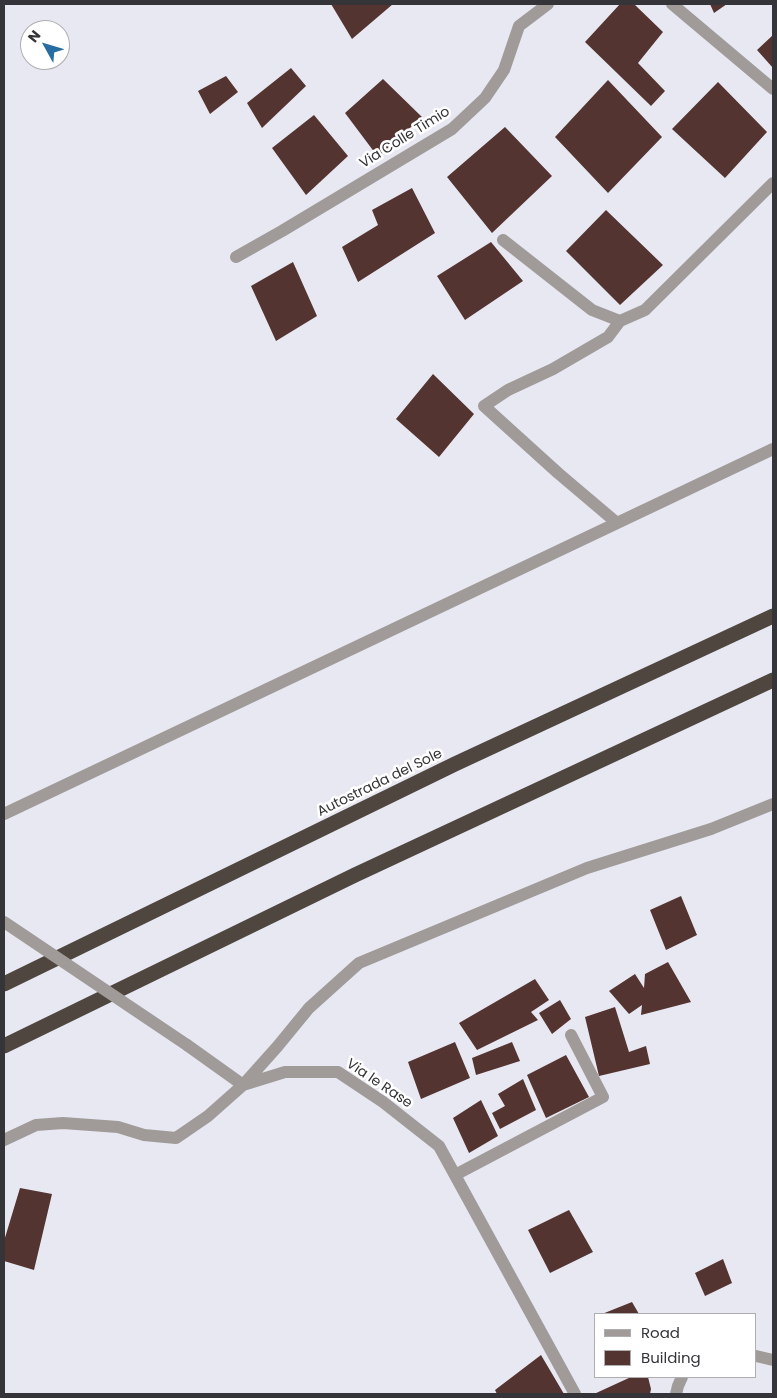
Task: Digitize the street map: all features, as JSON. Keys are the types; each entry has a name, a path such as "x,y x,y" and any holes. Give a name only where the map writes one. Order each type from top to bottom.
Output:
{"highway":[{"name":"Autostrada del Sole","path":"4,984 455,764 773,616"},
{"path":"4,1046 355,875 773,680"}],"street":[{"name":"Via Colle Timio","path":"236,257 452,129 485,98 504,70 519,26 548,4"},
{"path":"672,4 773,89"},
{"path":"617,523 484,406 508,390 553,369 608,337 620,321 645,310 773,184"},
{"path":"503,240 592,310 620,321"},
{"path":"4,814 773,449"},
{"path":"4,1140 36,1125 63,1122 118,1127 144,1135 176,1138 208,1116 243,1085 309,1008 359,963 587,868 711,829 773,804"},
{"path":"4,922 243,1085"},
{"path":"455,1175 604,1097 571,1035"},
{"name":"Via le Rase","path":"243,1085 285,1072 338,1072 383,1102 439,1146 575,1394"},
{"path":"757,1356 773,1360"},
{"path":"676,1394 682,1378"}],"building":[{"path":"331,4 393,4 352,39"},
{"path":"620,4 634,4 663,32 638,63 665,91 651,106 585,42"},
{"path":"710,4 727,4 714,13"},
{"path":"773,35 773,68 757,50"},
{"path":"291,68 306,86 262,128 247,103"},
{"path":"226,76 238,92 210,114 198,91"},
{"path":"383,79 422,117 378,157 345,113"},
{"path":"608,80 662,137 608,193 555,137"},
{"path":"718,82 767,132 725,178 672,129"},
{"path":"314,115 348,156 306,195 272,148"},
{"path":"505,127 552,176 492,233 447,177"},
{"path":"412,188 435,233 358,282 342,247 378,225 372,210"},
{"path":"606,210 663,265 620,305 566,251"},
{"path":"491,242 523,281 465,320 437,276"},
{"path":"293,262 317,316 276,341 251,286"},
{"path":"433,374 474,414 439,457 396,419"},
{"path":"681,896 697,935 666,950 650,910"},
{"path":"668,962 691,1002 641,1015 642,1005 629,1014 609,991 635,974 644,988 645,974"},
{"path":"535,979 549,1000 531,1012 538,1020 477,1050 459,1023"},
{"path":"560,1000 571,1019 552,1034 539,1013"},
{"path":"615,1007 629,1052 646,1046 650,1064 599,1076 585,1017"},
{"path":"455,1042 470,1078 421,1099 408,1062"},
{"path":"512,1042 520,1061 476,1075 472,1058"},
{"path":"566,1055 589,1097 546,1118 527,1075"},
{"path":"523,1079 536,1110 500,1129 492,1113 505,1106 498,1094"},
{"path":"481,1100 498,1136 469,1153 453,1118"},
{"path":"20,1188 52,1194 34,1270 4,1261 4,1241"},
{"path":"569,1210 593,1252 550,1273 528,1230"},
{"path":"723,1259 732,1283 705,1296 695,1273"},
{"path":"632,1302 638,1313 604,1313"},
{"path":"541,1355 564,1394 497,1394 495,1390"},
{"path":"629,1378 648,1378 651,1389 650,1394 594,1394"}]}
